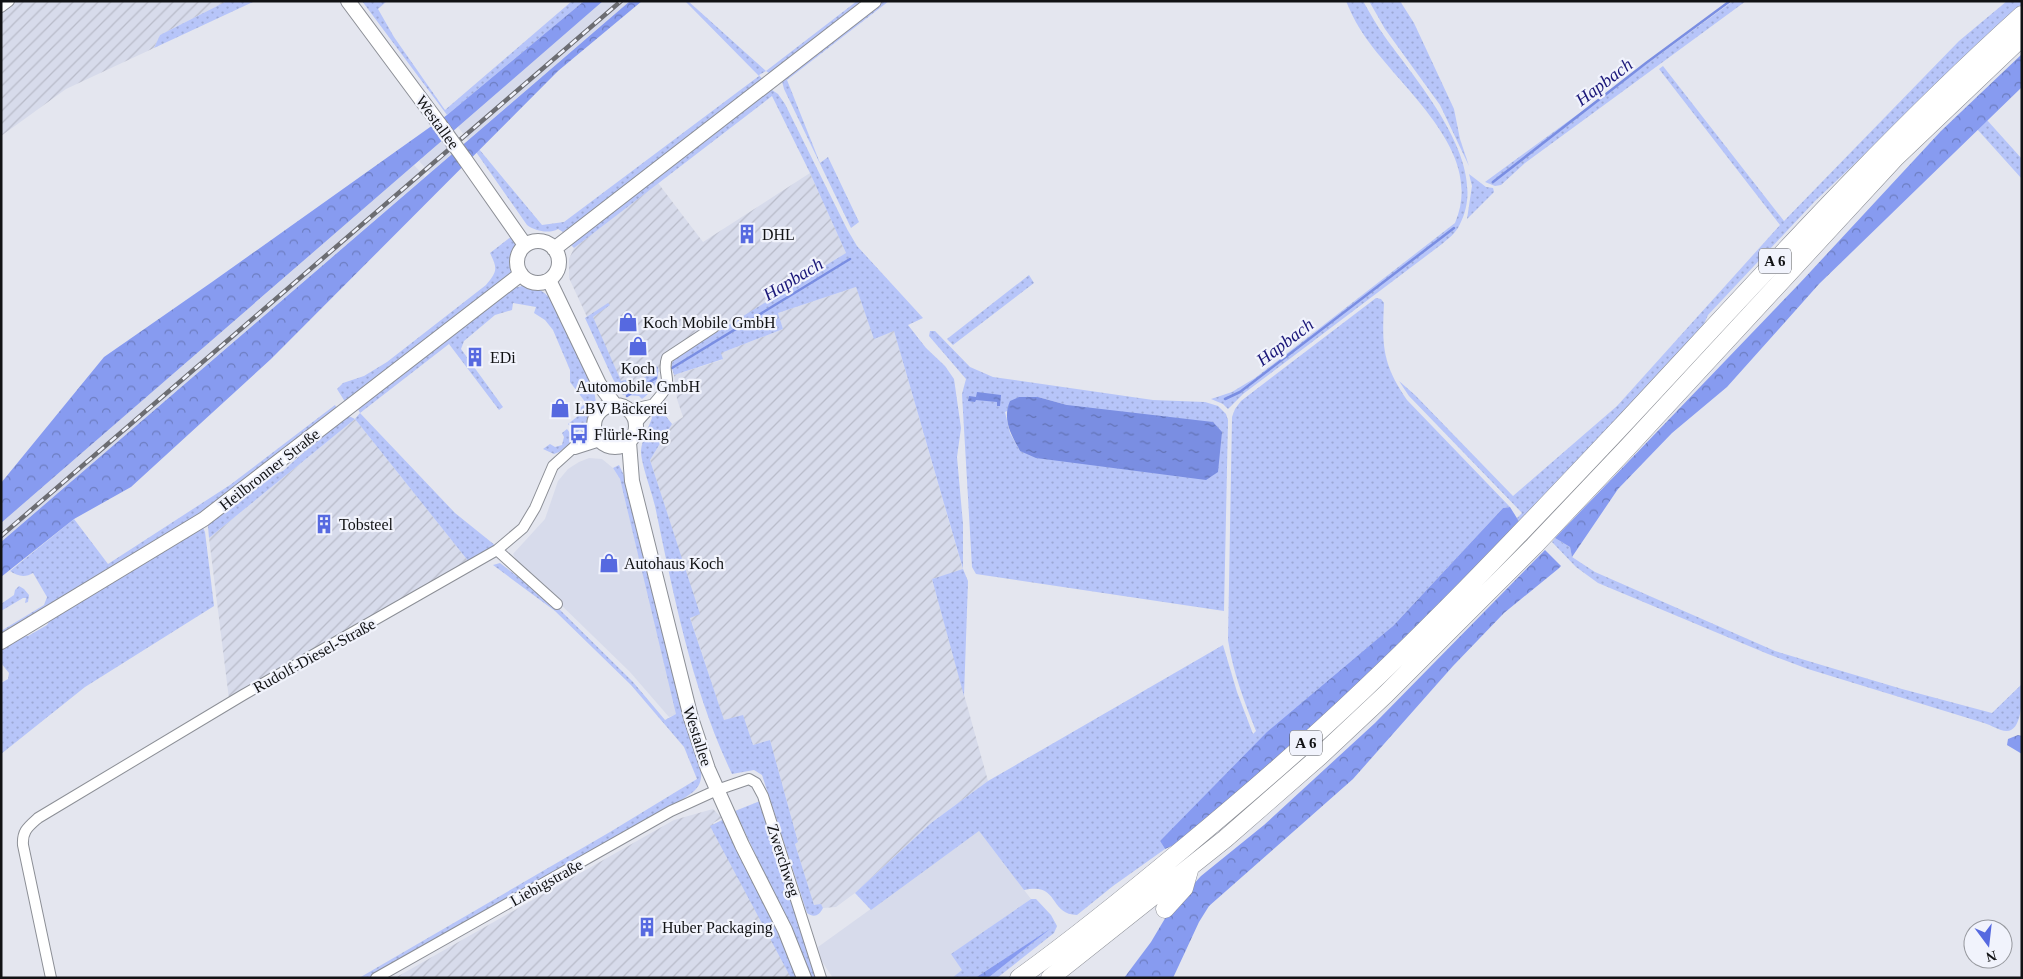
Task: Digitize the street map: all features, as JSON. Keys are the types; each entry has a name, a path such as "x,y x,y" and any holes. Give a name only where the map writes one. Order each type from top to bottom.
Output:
{"highway":[{"name":"A 6","path":"1018,978 1075,936 1156,871 1306,743 1381,673 1521,532 1850,180 1926,105 2022,15"},
{"name":"A 6","path":"1050,978 1191,867 1386,694 1534,546 1896,157 2022,37"},
{"path":"1165,909 1184,888 1191,867"}],"main road":[{"name":"Westallee","path":"348,1 464,158 524,245"},
{"path":"554,249 874,1"},
{"path":"540,241 554,249 558,257 558,265 555,274 549,280 534,282 526,280 520,274 517,258 524,245 540,241"},
{"name":"Heilbronner Straße","path":"1,642 204,519 520,274"},
{"path":"549,280 598,384 621,408 634,418 636,431 623,446 614,447 597,435 595,418 601,411 621,408"},
{"path":"598,384 601,411"},
{"name":"Westallee","path":"628,442 632,481 691,718 717,790 742,845 786,930 804,978"},
{"name":"Westallee","path":"614,447 632,481"}],"street":[{"path":"1,7 9,1"},
{"path":"636,424 651,405 664,393 667,385 664,366 667,358 714,327"},
{"path":"621,408 651,405"},
{"name":"Rudolf-Diesel-Straße","path":"51,978 23,845 25,830 38,818 235,699 498,550 523,528 535,508 553,466 572,450 597,435"},
{"path":"498,550 557,604"},
{"name":"Zwerchweg","path":"717,790 749,779 756,783 763,796 821,978"},
{"name":"Liebigstraße","path":"376,978 672,811 717,790"}],"shaded area":[{"path":"1,1 227,1 160,35 154,48 66,89 1,136"},
{"path":"227,1 255,1 154,48 160,35"},
{"path":"362,1 387,1 378,9 394,37 445,110 572,1 584,1 447,115"},
{"path":"603,1 630,1 468,140 458,127"},
{"path":"685,1 688,1 766,71 759,75 764,81 659,163 563,232 558,229 542,231 527,225 476,152 479,149 542,225 564,222 759,76"},
{"path":"857,1 867,1 772,75 766,71"},
{"path":"880,1 889,1 787,80 820,163 828,157 859,222 851,228 784,89 782,81 788,73"},
{"path":"1346,1 1363,1 1382,33 1415,77 1446,125 1459,151 1466,176 1467,201 1460,224 1447,240 1243,394 1228,409 1223,404 1211,399 1232,392 1255,378 1455,223 1462,195 1459,169 1448,144 1433,119 1375,51 1358,26"},
{"path":"1369,1 1400,1 1414,23 1454,109 1460,139 1469,166 1440,105 1385,29"},
{"path":"1733,1 1746,1 1525,163 1501,185 1495,186 1485,182"},
{"path":"2007,1 2022,1 2022,6 1815,201 1708,315 1700,333 1520,523 1517,518 1522,513 1409,396 1399,381 1415,395 1513,496 1617,406 1780,225 1659,69 1663,66 1784,221 1959,41"},
{"path":"772,90 778,94 785,104 857,246 923,318 908,325 926,348 945,366 954,379 961,428 957,457 963,524 963,569 894,331 874,339 856,287 778,313 783,329 721,353 723,359 674,375 671,365 675,358 846,253 810,173 772,96 574,248 570,244 763,92"},
{"path":"1987,120 2022,159 2022,179 1977,129"},
{"path":"444,139 453,153 430,173 419,161"},
{"path":"414,165 425,177 1,542 1,523"},
{"path":"810,173 846,253 623,395 569,278 569,259 574,248 658,183 703,242"},
{"path":"1469,174 1486,187 1493,188 1494,192 1467,219 1472,186"},
{"path":"516,233 525,245 518,259 521,274 349,408 337,389 343,383 364,376 387,362 486,285 495,270 490,253"},
{"path":"1029,275 1034,283 953,345 947,339"},
{"path":"522,286 533,287 541,291 555,305 587,369 595,395 596,406 584,434 580,430 576,433 568,424 578,416 575,412 586,403 570,382 570,370 553,330 545,320 534,313 536,307 513,303 512,310 495,315 464,341 461,349 503,407 499,410 449,344 360,413 358,409 361,403 514,288"},
{"path":"856,287 874,338 894,331 963,570 932,579 988,781 931,823 855,893 836,907 823,908 821,904 814,906 795,844 798,842 770,740 753,745 724,721 690,617 699,614 650,460 672,424 683,417 677,399 674,375 722,360 721,353 783,329 778,313"},
{"path":"1376,298 1381,299 1384,303 1383,331 1388,364 1407,400 1510,507 1503,508 1393,626 1160,841 1165,849 1113,886 1077,915 1062,910 1049,894 1043,890 1024,890 979,831 871,910 855,893 931,823 988,781 1223,645 1237,692 1253,734 1256,731 1236,675 1228,640 1232,417 1241,401"},
{"path":"608,303 610,305 593,317 621,381 629,379 635,385 649,374 645,368 652,365 658,367 658,377 654,385 642,399 639,396 623,395 613,379 585,318"},
{"path":"930,331 935,331 970,367 993,377 1153,400 1205,402 1218,406 1226,414 1228,420 1224,611 976,574 972,567 962,394 966,379 929,336","holes":["1038,397 1067,405 1020,451 1010,433 1005,412"]},
{"path":"335,405 338,410 202,516 1,639 1,631 44,605 47,597 33,573 21,576 10,571 74,519 108,564 230,485"},
{"path":"659,412 665,415 672,424 650,460 700,614 690,618 724,720 743,715 753,745 770,740 798,842 795,844 814,905 821,904 823,908 816,915 807,913 762,775 754,770 732,774 718,742 695,676 677,609 655,506 641,457 644,438 652,418 651,415"},
{"path":"360,413 455,513 496,546 469,562 355,419"},
{"path":"349,416 355,419 209,538 209,521 265,478 283,471 304,452 314,439 342,418"},
{"path":"355,419 469,562 229,699 209,538"},
{"path":"567,429 575,440 554,454 543,449 550,444 555,447 562,445 564,437 562,433"},
{"path":"589,458 602,459 613,468 620,479 677,714 669,717 630,672 517,562 513,554 545,519 558,481 568,469"},
{"path":"619,465 629,486 700,761 700,784 693,792 674,805 368,978 359,978 610,832 697,779 684,747 631,685 555,611 493,565 500,563 556,606 633,682 665,720 676,714 620,479 613,468"},
{"path":"198,528 203,528 205,532 214,606 85,687 1,754 1,683 8,679 9,673 1,663 1,648 20,636 28,636 47,625 51,618"},
{"path":"1555,538 1570,547 1572,557 1595,572 1775,651 1902,689 1992,713 2022,684 2019,720 2012,730 2004,731 1984,723 1808,669 1768,654 1598,583 1576,567 1552,542"},
{"path":"963,569 968,581 964,696 932,579"},
{"path":"19,586 29,595 28,602 25,603 26,598 23,598 1,611 1,604 14,595 15,590"},
{"path":"760,801 818,978 809,978 789,926 735,811"},
{"path":"713,809 722,818 713,823 795,978 395,978 674,820"},
{"path":"724,819 781,931 800,978 791,978 710,826"},
{"path":"979,831 1031,899 952,954 963,970 952,978 833,978 821,960 818,947"},
{"path":"1031,899 1036,899 1051,915 1057,926 1054,933 997,978 988,978 1043,934 975,978 952,978 962,970 951,954"}],"green space":[{"path":"584,1 603,1 1,523 1,483 104,357 447,115"},
{"path":"630,1 642,1 558,71 271,359 131,487 74,519 1,577 1,542"},
{"path":"2022,54 2022,87 1819,284 1727,387 1672,433 1618,489 1572,557 1570,547 1555,538 1799,284 1941,131"},
{"path":"1510,507 1520,523 1343,699 1183,841 1165,849 1160,841 1267,732 1393,626 1503,508"},
{"path":"1545,550 1561,566 1504,613 1453,666 1353,779 1209,906 1199,922 1173,978 1124,978 1151,942 1170,910 1201,876 1264,825 1375,723"},
{"path":"2018,735 2022,736 2022,754 2007,745 2008,739"},
{"path":"1050,929 988,978 975,978"}],"water":[{"path":"977,392 1001,395 1000,406 997,406 997,402 968,401 969,396 976,397"},
{"path":"1019,397 1038,397 1067,405 1213,422 1222,432 1218,472 1206,480 1036,458 1020,451 1007,421 1010,401"}],"waterway":[{"name":"Hapbach","path":"1493,182 1646,63 1730,1"},
{"name":"Hapbach","path":"1225,399 1240,392 1454,228"},
{"name":"Hapbach","path":"672,368 850,259"},
{"name":"Hapbach","path":"627,396 656,378"}],"railway":[{"path":"1,536 621,1"}],"place":[{"name":"DHL","path":"747,234"},
{"name":"Koch Mobile GmbH","path":"628,322"},
{"name":"Koch Automobile GmbH","path":"638,346"},
{"name":"EDi","path":"475,357"},
{"name":"LBV Bäckerei","path":"560,408"},
{"name":"Flürle-Ring","path":"579,434"},
{"name":"Tobsteel","path":"324,524"},
{"name":"Autohaus Koch","path":"609,563"},
{"name":"Huber Packaging","path":"647,927"}]}
